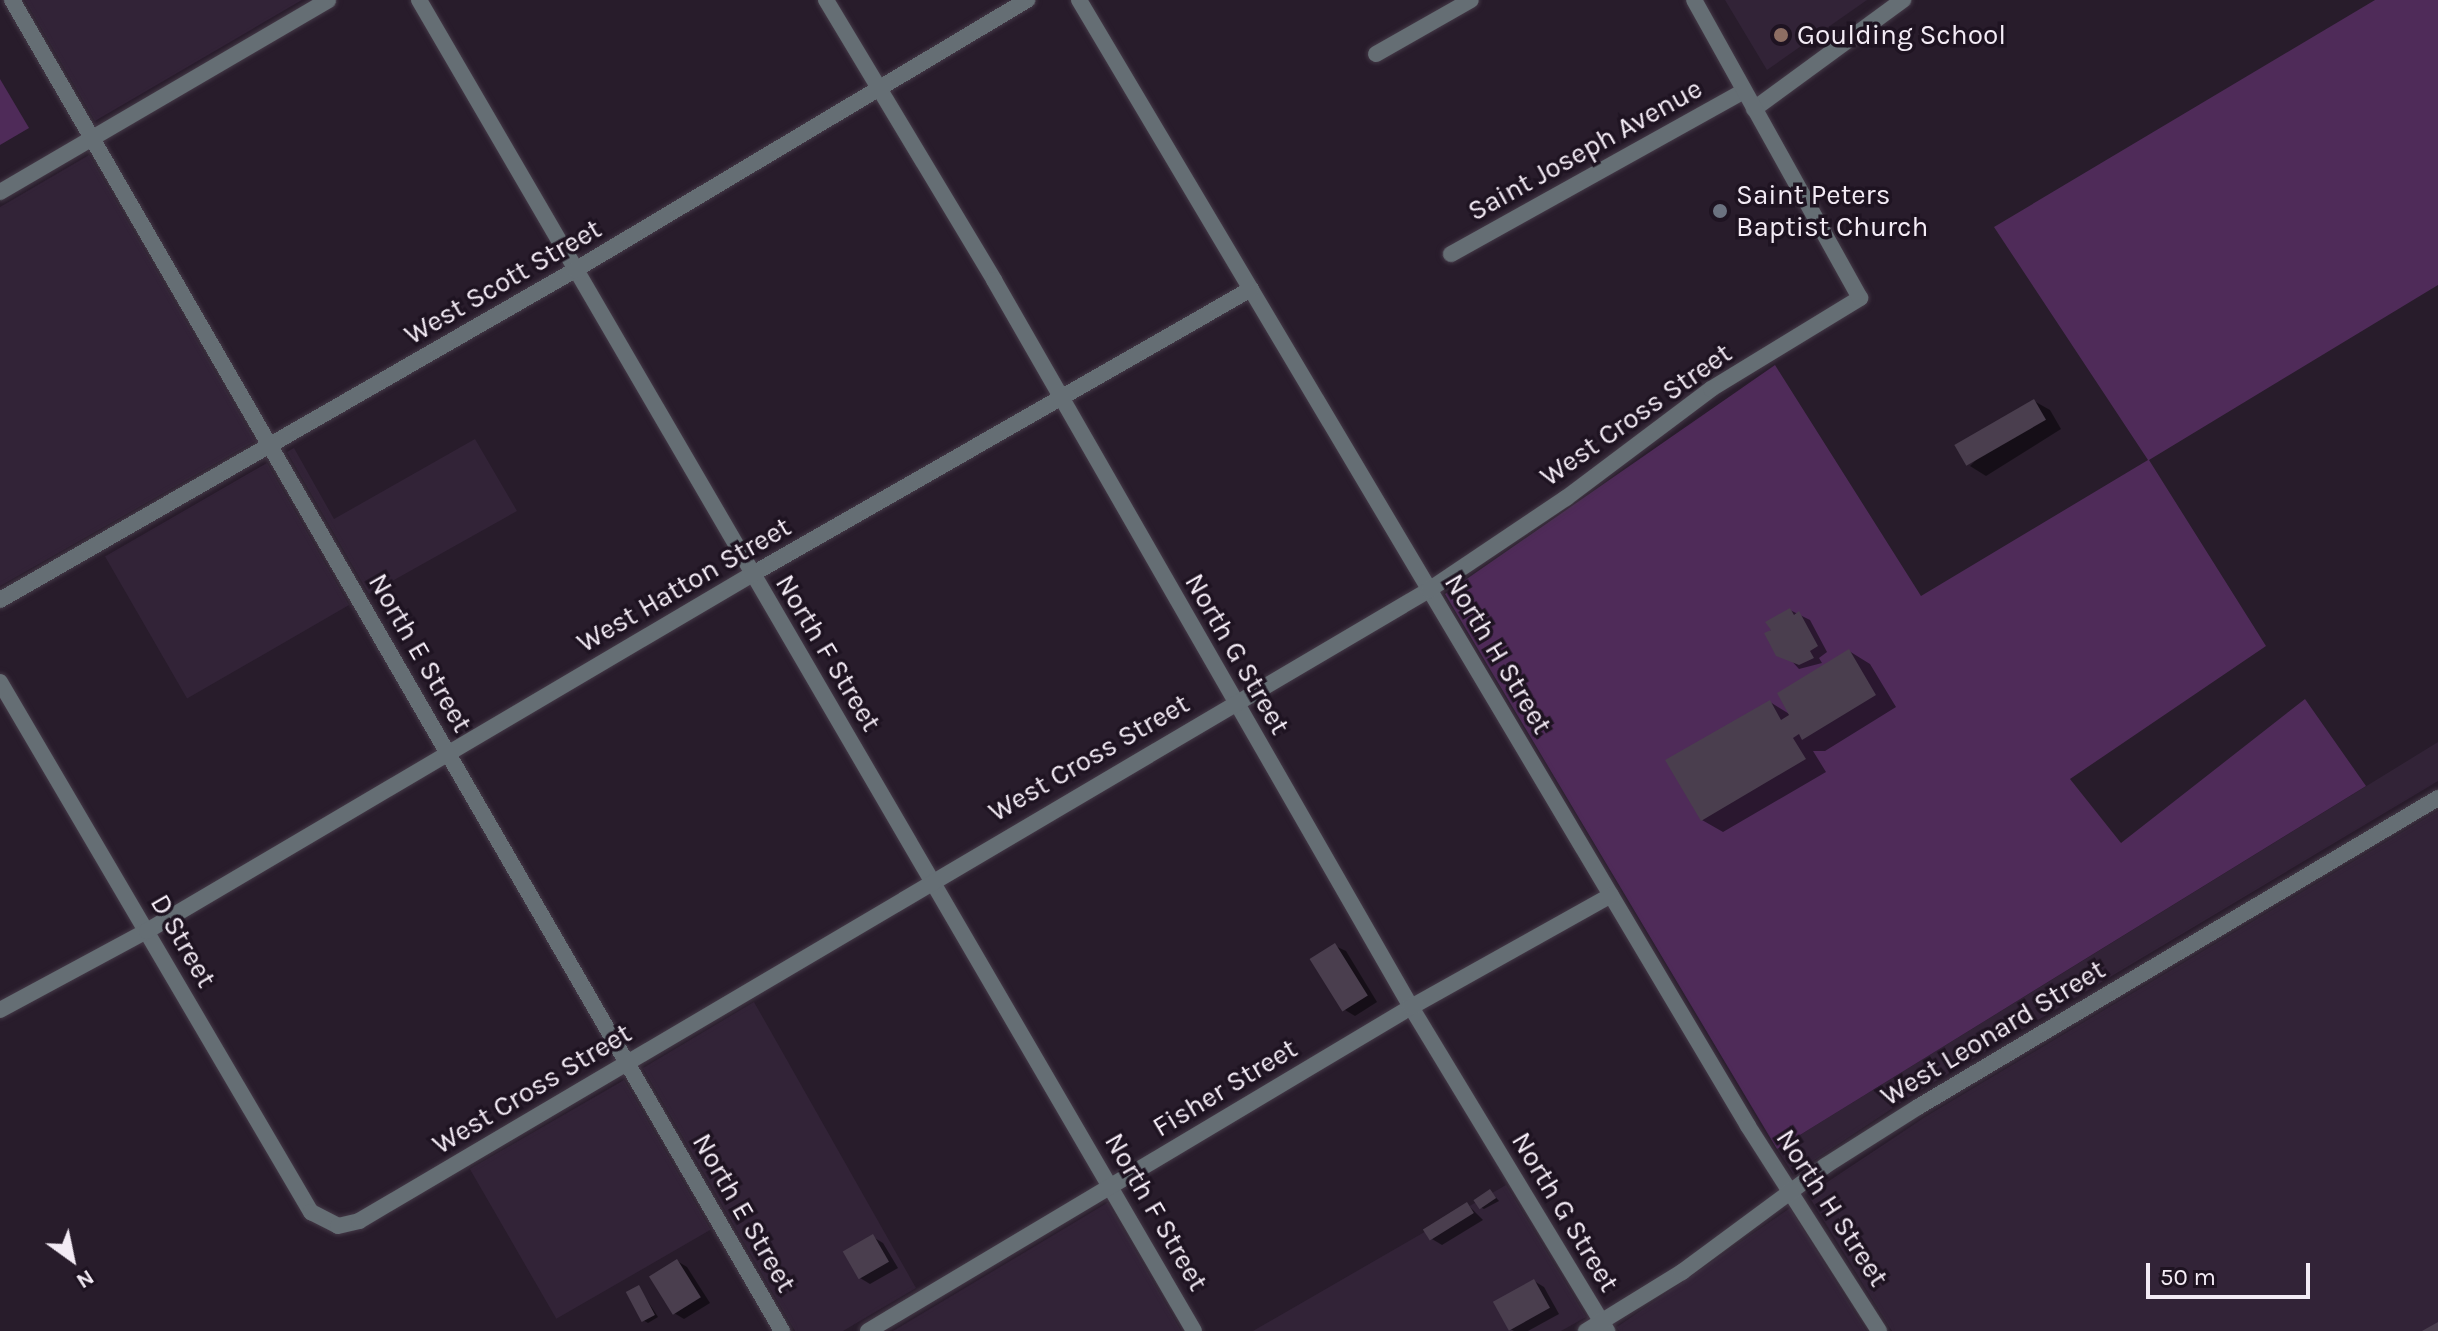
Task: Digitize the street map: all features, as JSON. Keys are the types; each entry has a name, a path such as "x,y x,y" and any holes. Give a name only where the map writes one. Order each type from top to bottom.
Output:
{"street":[{"name":"North E Street","path":"12,0 782,1331"},
{"path":"0,192 328,0"},
{"name":"North F Street","path":"419,0 751,575 1194,1331"},
{"name":"North G Street","path":"826,0 1061,399 1411,1007 1604,1326"},
{"name":"West Scott Street","path":"0,600 575,270 1027,0"},
{"name":"North H Street","path":"1079,0 1611,895 1879,1331"},
{"path":"1376,54 1471,0"},
{"path":"1694,0 1754,109 1903,0"},
{"name":"Saint Joseph Avenue","path":"1451,254 1744,91"},
{"name":"West Cross Street","path":"325,1222 359,1221 932,880 1429,590 1566,498 1711,389 1860,298 1754,109"},
{"name":"West Hatton Street","path":"0,1010 147,931 751,575 1251,289"},
{"name":"D Street","path":"0,682 311,1212 325,1222"},
{"name":"West Leonard Street","path":"1586,1331 1604,1326 1791,1191 1931,1099 2438,798"},
{"name":"Fisher Street","path":"868,1331 1411,1007 1611,895"}],"shaded area":[{"path":"25,0 302,0 95,121"},
{"name":"Goulding School","path":"1725,0 1867,0 1767,70"},
{"path":"2375,0 2438,0 2438,285 2149,460 2266,646 2070,779 2121,843 2305,699 2366,786 1777,1149 1445,594 1775,365 1921,596 2148,460 1994,227"},
{"path":"0,79 29,128 0,145"},
{"path":"89,155 255,441 0,586 0,207"},
{"path":"475,439 517,511 369,594 287,452 294,448 334,519"},
{"path":"267,463 349,605 187,699 105,556"},
{"path":"2438,742 2438,781 1911,1096 1793,1174 1777,1149"},
{"path":"2438,811 2438,1331 1892,1331 1808,1195 1925,1117"},
{"path":"754,1002 916,1288 843,1331 795,1331 643,1068"},
{"path":"624,1080 710,1230 556,1319 470,1169"},
{"path":"1506,1185 1586,1317 1561,1331 1253,1331"},
{"path":"1107,1203 1181,1331 893,1331"},
{"path":"1790,1208 1866,1331 1619,1331 1617,1327"}],"building":[{"path":"2034,399 2046,420 1966,466 1954,445"},
{"path":"1790,608 1794,615 1799,611 1818,646 1810,651 1814,658 1799,665 1776,656 1764,633 1771,630 1765,622"},
{"path":"1849,649 1876,695 1802,740 1799,734 1793,738 1806,759 1701,821 1665,760 1770,700 1781,720 1789,715 1777,693"},
{"path":"1335,943 1368,996 1342,1011 1310,959"},
{"path":"1490,1189 1496,1198 1480,1209 1473,1200"},
{"path":"1467,1202 1474,1213 1430,1241 1423,1230"},
{"path":"873,1234 889,1262 859,1279 843,1252"},
{"path":"677,1259 701,1297 673,1315 649,1276"},
{"path":"1534,1279 1550,1308 1509,1331 1493,1302"},
{"path":"639,1285 655,1315 642,1322 626,1292"},
{"path":"2438,1322 2438,1331 2422,1331"}],"place":[{"name":"Goulding School","path":"1781,35"},
{"name":"Saint Peters Baptist Church","path":"1720,211"}]}
